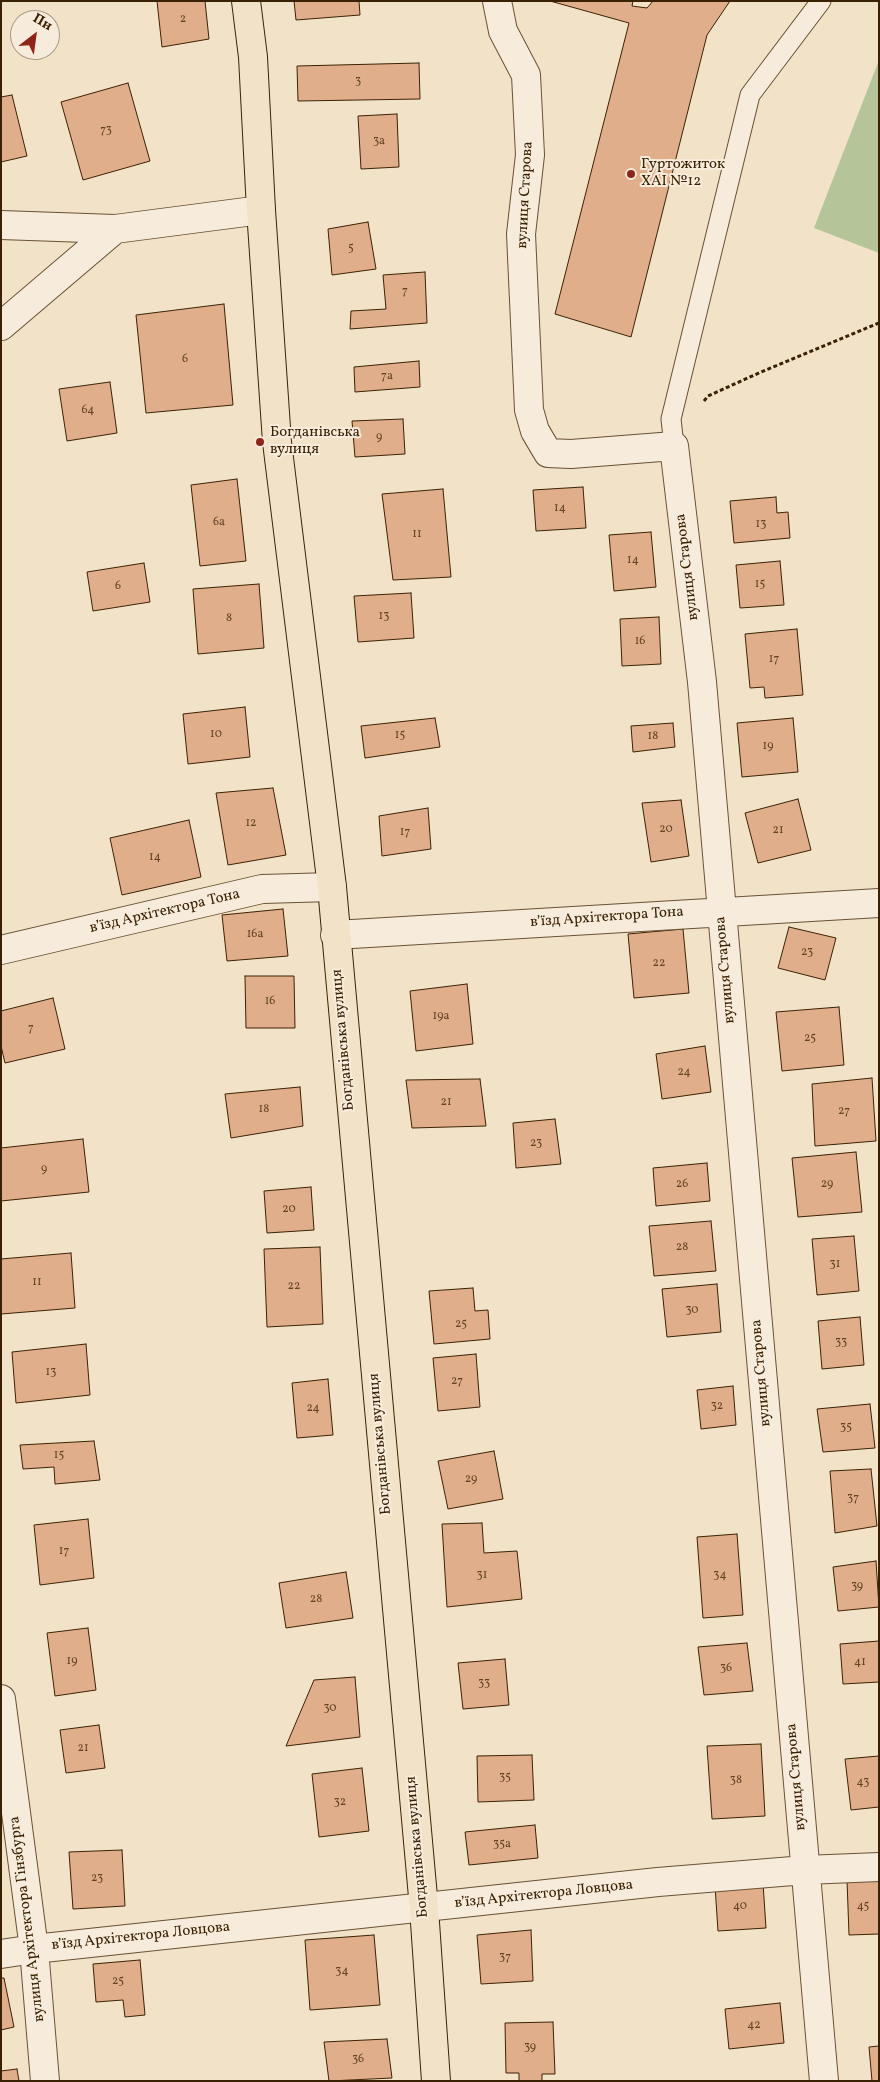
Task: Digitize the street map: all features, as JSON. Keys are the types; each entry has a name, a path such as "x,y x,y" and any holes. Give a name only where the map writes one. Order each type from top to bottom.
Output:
{"main road":[{"name":"Богданівська вулиця","path":"246,1 253,57 276,442 332,887 424,1908 436,2081"}],"street":[{"name":"вулиця Старова","path":"497,1 503,31 526,75 530,155 521,234 529,410 535,431 548,453 571,454 673,438 702,682 824,2081"},
{"path":"1,225 115,229 261,210"},
{"path":"1,326 115,229"},
{"name":"в’їзд Архітектора Тона","path":"1,950 262,889 332,887"},
{"name":"в’їзд Архітектора Тона","path":"335,935 879,903"},
{"name":"вулиця Архітектора Гінзбурга","path":"1,1699 34,1949 45,2081"},
{"name":"в’їзд Архітектора Ловцова","path":"1,1954 658,1882 805,1870 879,1868"}],"lane":[{"path":"673,438 671,419 750,95 821,1"}],"path":[{"path":"673,438 685,426 708,396 879,323"}],"green space":[{"path":"879,60 879,253 814,228"}],"building":[{"path":"157,1 205,1 209,39 162,47"},
{"path":"294,1 359,1 360,15 296,20"},
{"name":"Гуртожиток ХАІ №12","path":"550,1 633,1 632,6 647,8 653,1 730,1 707,35 631,337 555,314 629,23"},
{"path":"419,63 420,99 298,101 297,66"},
{"path":"128,83 150,161 83,180 61,102"},
{"path":"12,95 27,156 1,162 1,97"},
{"path":"397,114 399,167 361,169 358,116"},
{"path":"368,222 376,269 332,275 328,229"},
{"path":"425,272 427,323 350,329 351,311 386,309 383,275"},
{"path":"224,304 233,405 146,413 136,315"},
{"path":"419,361 420,387 355,392 354,367"},
{"path":"110,382 117,433 67,441 59,389"},
{"path":"403,419 405,454 355,457 352,421"},
{"path":"237,479 246,561 200,566 191,485"},
{"path":"583,487 586,528 536,531 533,490"},
{"path":"443,489 451,577 393,580 382,494"},
{"path":"776,497 777,513 788,512 790,538 734,543 730,501"},
{"path":"651,532 656,587 614,591 609,535"},
{"path":"780,561 784,605 740,608 736,565"},
{"path":"144,563 150,602 93,611 87,572"},
{"path":"259,584 264,648 198,654 193,589"},
{"path":"411,593 414,638 358,642 354,596"},
{"path":"659,617 661,664 622,666 620,619"},
{"path":"797,629 803,695 765,698 764,687 750,688 745,634"},
{"path":"245,707 250,757 188,764 183,714"},
{"path":"435,718 440,747 365,758 361,726"},
{"path":"793,718 798,772 742,777 737,723"},
{"path":"673,723 675,747 633,752 631,726"},
{"path":"273,788 286,855 228,865 216,793"},
{"path":"798,799 811,850 758,863 745,813"},
{"path":"681,800 689,856 651,862 642,803"},
{"path":"428,808 431,849 382,856 379,816"},
{"path":"189,820 201,877 122,895 110,838"},
{"path":"283,909 288,956 227,961 222,915"},
{"path":"789,927 836,938 825,980 778,968"},
{"path":"683,929 689,993 634,998 628,934"},
{"path":"245,976 294,976 295,1028 246,1028"},
{"path":"467,984 473,1044 416,1051 410,991"},
{"path":"53,998 65,1049 5,1063 1,1046 1,1011"},
{"path":"839,1007 844,1065 782,1071 776,1012"},
{"path":"705,1046 711,1092 662,1099 656,1054"},
{"path":"872,1078 876,1141 815,1146 812,1084"},
{"path":"480,1079 486,1126 412,1128 406,1080"},
{"path":"300,1087 303,1126 231,1138 225,1094"},
{"path":"555,1119 561,1164 516,1168 513,1123"},
{"path":"83,1139 89,1192 1,1201 1,1148"},
{"path":"856,1152 862,1212 798,1217 792,1158"},
{"path":"707,1163 710,1201 656,1206 653,1168"},
{"path":"311,1187 314,1230 267,1233 264,1191"},
{"path":"711,1221 716,1271 654,1276 649,1226"},
{"path":"854,1236 859,1291 817,1295 812,1239"},
{"path":"320,1247 323,1324 267,1327 264,1249"},
{"path":"71,1253 75,1308 1,1314 1,1259"},
{"path":"717,1284 721,1332 667,1337 662,1289"},
{"path":"473,1288 475,1311 488,1310 490,1339 434,1344 429,1291"},
{"path":"860,1317 864,1365 822,1369 818,1321"},
{"path":"86,1344 90,1395 16,1403 12,1352"},
{"path":"476,1354 480,1407 438,1411 433,1358"},
{"path":"328,1379 333,1435 297,1438 292,1383"},
{"path":"733,1386 736,1425 701,1429 697,1390"},
{"path":"870,1404 875,1448 823,1452 817,1409"},
{"path":"94,1441 100,1480 55,1484 54,1467 23,1469 20,1445"},
{"path":"494,1451 503,1499 448,1509 438,1461"},
{"path":"871,1469 877,1526 835,1533 830,1471"},
{"path":"88,1519 94,1578 40,1585 34,1525"},
{"path":"482,1523 484,1553 517,1551 522,1599 447,1607 442,1524"},
{"path":"737,1534 743,1615 703,1618 697,1537"},
{"path":"876,1561 879,1607 838,1611 833,1567"},
{"path":"346,1572 353,1618 286,1628 279,1583"},
{"path":"88,1628 96,1690 55,1696 47,1633"},
{"path":"879,1641 879,1682 843,1684 840,1644"},
{"path":"747,1643 753,1691 704,1695 698,1647"},
{"path":"505,1659 509,1705 463,1709 458,1663"},
{"path":"355,1677 360,1737 286,1746 314,1680"},
{"path":"99,1725 105,1768 66,1773 60,1730"},
{"path":"761,1744 765,1816 712,1819 707,1746"},
{"path":"532,1755 534,1800 478,1802 477,1756"},
{"path":"879,1756 879,1807 851,1810 845,1759"},
{"path":"362,1768 369,1831 319,1837 312,1774"},
{"path":"535,1825 538,1858 469,1865 465,1832"},
{"path":"122,1850 125,1906 73,1909 69,1852"},
{"path":"879,1879 879,1934 849,1935 847,1880"},
{"path":"763,1883 766,1928 718,1931 715,1886"},
{"path":"531,1930 533,1981 481,1984 477,1935"},
{"path":"374,1935 380,2005 310,2010 305,1940"},
{"path":"140,1960 145,2015 125,2017 123,2000 96,2002 93,1964"},
{"path":"1,1978 4,1978 14,2027 1,2030"},
{"path":"780,2003 784,2043 729,2049 725,2009"},
{"path":"553,2022 555,2074 542,2074 542,2081 519,2081 519,2073 506,2073 505,2023"},
{"path":"387,2039 392,2078 329,2081 324,2042"},
{"path":"879,2046 879,2081 872,2081 869,2047"},
{"path":"17,2069 19,2081 1,2081 1,2071"}],"place":[{"name":"Гуртожиток ХАІ №12","path":"631,174"},
{"name":"Богданівська вулиця","path":"260,442"}]}
